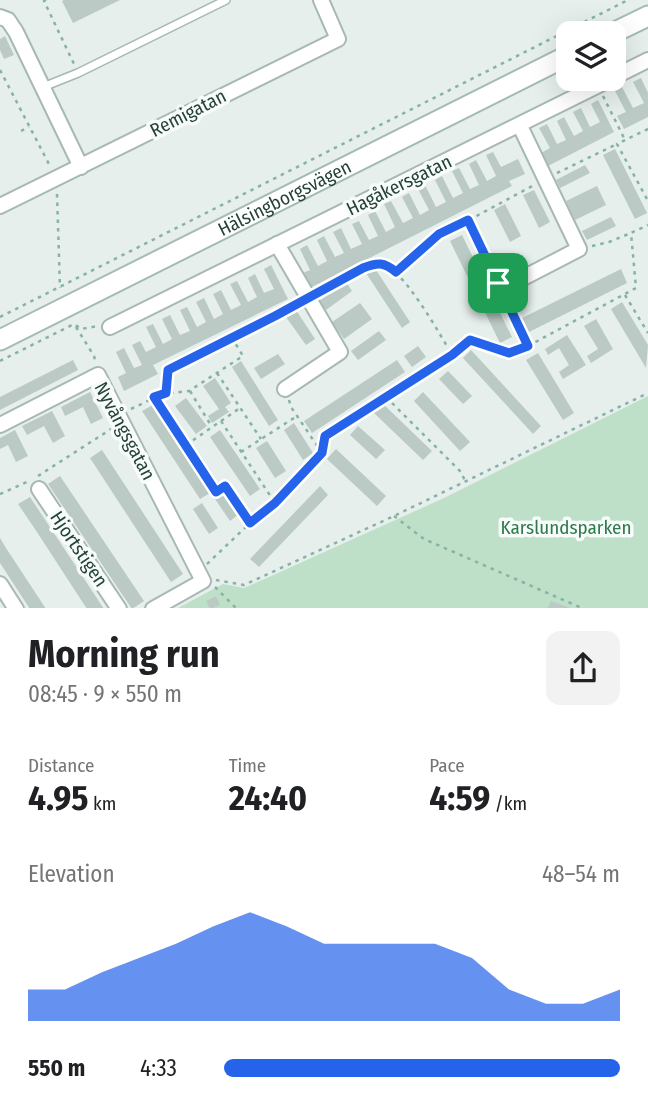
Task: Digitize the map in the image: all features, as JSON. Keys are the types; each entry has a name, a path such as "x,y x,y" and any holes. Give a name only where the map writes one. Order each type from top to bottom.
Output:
{"main road":[{"path":"626,27 648,16"},
{"name":"Hälsingborgsvägen","path":"0,340 556,62"}],"street":[{"name":"Remigatan","path":"0,206 338,38 321,0"},
{"path":"0,17 8,20 16,32 81,167"},
{"name":"Hagåkersgatan","path":"626,72 648,60"},
{"name":"Hagåkersgatan","path":"110,327 588,91"},
{"path":"520,126 579,249 521,279"},
{"path":"277,244 340,352 285,389"},
{"name":"Nyvångsgatan","path":"0,425 98,375 202,581"},
{"name":"Hjortstigen","path":"39,489 119,608"},
{"path":"153,608 202,581"},
{"path":"0,584 16,608"}],"lane":[{"path":"43,87 78,73 226,0"}],"path":[{"path":"46,0 44,1 78,73"},
{"path":"0,317 628,0"},
{"path":"0,69 53,173"},
{"path":"611,91 625,140"},
{"path":"21,131 29,127"},
{"path":"396,272 439,234 648,128"},
{"path":"617,144 648,201"},
{"path":"56,188 60,287 64,298"},
{"path":"468,220 528,346"},
{"path":"579,249 609,243 648,225"},
{"path":"202,581 206,565 275,503 322,453 325,436 452,355 470,340 509,353 528,346 636,288 631,233"},
{"path":"166,393 168,370 376,262 386,264 396,272 452,355"},
{"path":"625,295 648,332"},
{"path":"72,314 74,324 94,356 98,375"},
{"path":"74,324 81,329 93,325 110,327"},
{"path":"0,361 74,324"},
{"path":"0,494 34,478 154,397 189,391 243,356 232,338"},
{"path":"217,373 261,439"},
{"path":"285,389 291,407 322,453"},
{"path":"189,391 212,427"},
{"path":"202,581 214,579 244,585 648,393"},
{"path":"154,397 216,492 225,486 250,523"},
{"path":"386,397 461,472 466,481"},
{"path":"186,445 240,408"},
{"path":"241,452 297,416"},
{"path":"221,421 275,503"},
{"path":"394,516 424,539 584,608"},
{"path":"202,581 220,589 237,608"}],"green space":[{"name":"Karslundsparken","path":"648,396 648,608 178,608 223,584 244,588 444,498"}],"building":[{"path":"120,0 73,23 62,1"},
{"path":"5,36 14,55 4,59 0,50 0,39"},
{"path":"641,78 648,93 648,117 624,129 617,116 626,112 615,91 624,91 633,108 644,103 633,82"},
{"path":"598,100 614,132 548,166 541,153 550,148 539,128 547,124 557,144 566,140 557,121 564,117 574,136 583,131 573,112 581,108 590,127 600,122 591,104"},
{"path":"615,149 647,213 635,219 603,155"},
{"path":"493,152 501,167 518,159 525,174 509,181 512,186 310,288 303,273 310,270 300,249 307,245 318,266 327,261 317,240 324,236 335,257 344,253 333,232 341,228 351,249 362,244 352,224 359,221 369,240 378,236 368,215 375,211 386,232 395,227 384,204 391,201 403,223 413,218 402,197 409,193 420,215 429,210 418,189 425,185 436,207 446,202 435,180 442,176 453,198 463,193 452,171 459,168 470,189 479,185 469,164 476,160 487,181 496,176 486,155"},
{"path":"585,165 590,173 560,188 556,180"},
{"path":"597,186 606,205 575,220 566,201"},
{"path":"534,190 550,222 539,228 523,195"},
{"path":"505,204 521,236 510,242 494,210"},
{"path":"611,217 616,226 587,240 582,231"},
{"path":"462,235 512,337 500,343 450,241"},
{"path":"271,265 288,299 153,365 158,374 124,391 118,377 126,373 116,352 124,348 134,368 142,365 132,345 140,341 146,352 156,347 146,327 153,324 163,344 172,339 162,319 170,315 180,335 190,331 180,310 187,307 197,327 206,322 196,302 204,298 214,319 223,314 213,294 221,290 231,310 241,305 230,284 237,281 248,302 257,297 248,278 255,274 264,293 274,289 264,269"},
{"path":"374,267 410,322 402,328 366,273"},
{"path":"621,269 627,283 527,333 520,319"},
{"path":"346,282 352,291 326,310 319,301"},
{"path":"622,302 648,345 646,368 611,309"},
{"path":"360,303 372,319 344,339 332,322"},
{"path":"296,310 315,339 306,345 286,317"},
{"path":"596,319 613,349 591,363 587,356 598,349 584,326"},
{"path":"379,331 386,340 358,360 351,351"},
{"path":"567,335 586,365 563,379 559,372 569,365 559,348 548,355 545,349"},
{"path":"418,346 426,357 412,367 404,356"},
{"path":"471,350 541,426 533,434 463,358"},
{"path":"538,353 574,413 563,420 526,360"},
{"path":"278,354 285,364 261,379 254,368"},
{"path":"73,360 78,370 0,410 0,397"},
{"path":"397,360 405,372 312,433 304,421"},
{"path":"241,361 278,420 269,426 232,367"},
{"path":"448,371 472,396 463,404 439,379"},
{"path":"215,378 231,403 225,407 229,412 212,423 208,416 219,409 203,386"},
{"path":"90,392 103,418 91,424 83,407 65,416 61,407"},
{"path":"423,392 470,442 460,451 414,401"},
{"path":"186,398 207,426 196,434 175,406"},
{"path":"382,403 432,451 423,460 373,412"},
{"path":"153,405 210,493 200,499 142,411"},
{"path":"52,411 65,436 53,443 44,426 27,435 22,426"},
{"path":"294,423 313,453 303,460 284,430"},
{"path":"358,426 385,450 376,459 350,435"},
{"path":"15,430 28,456 16,462 8,445 0,449 0,438"},
{"path":"220,430 260,489 250,496 210,437"},
{"path":"267,441 286,471 275,478 256,448"},
{"path":"336,449 386,496 377,506 327,459"},
{"path":"102,450 183,574 171,582 90,458"},
{"path":"60,476 144,601 131,608 48,484"},
{"path":"320,486 328,495 259,567 250,559"},
{"path":"223,490 239,514 230,521 213,496"},
{"path":"30,497 103,608 86,608 18,504"},
{"path":"202,503 218,528 209,534 193,509"},
{"path":"0,538 45,608 29,608 0,563"},
{"path":"216,596 220,605 210,608 206,601"},
{"path":"551,601 570,608 548,608"}],"route":[{"path":"468,220 498,283 528,346 509,353 470,340 452,355 325,436 322,453 275,503 250,523 225,486 216,492 154,397 166,393 168,370 376,262 386,264 396,272 439,234 468,220"}]}
